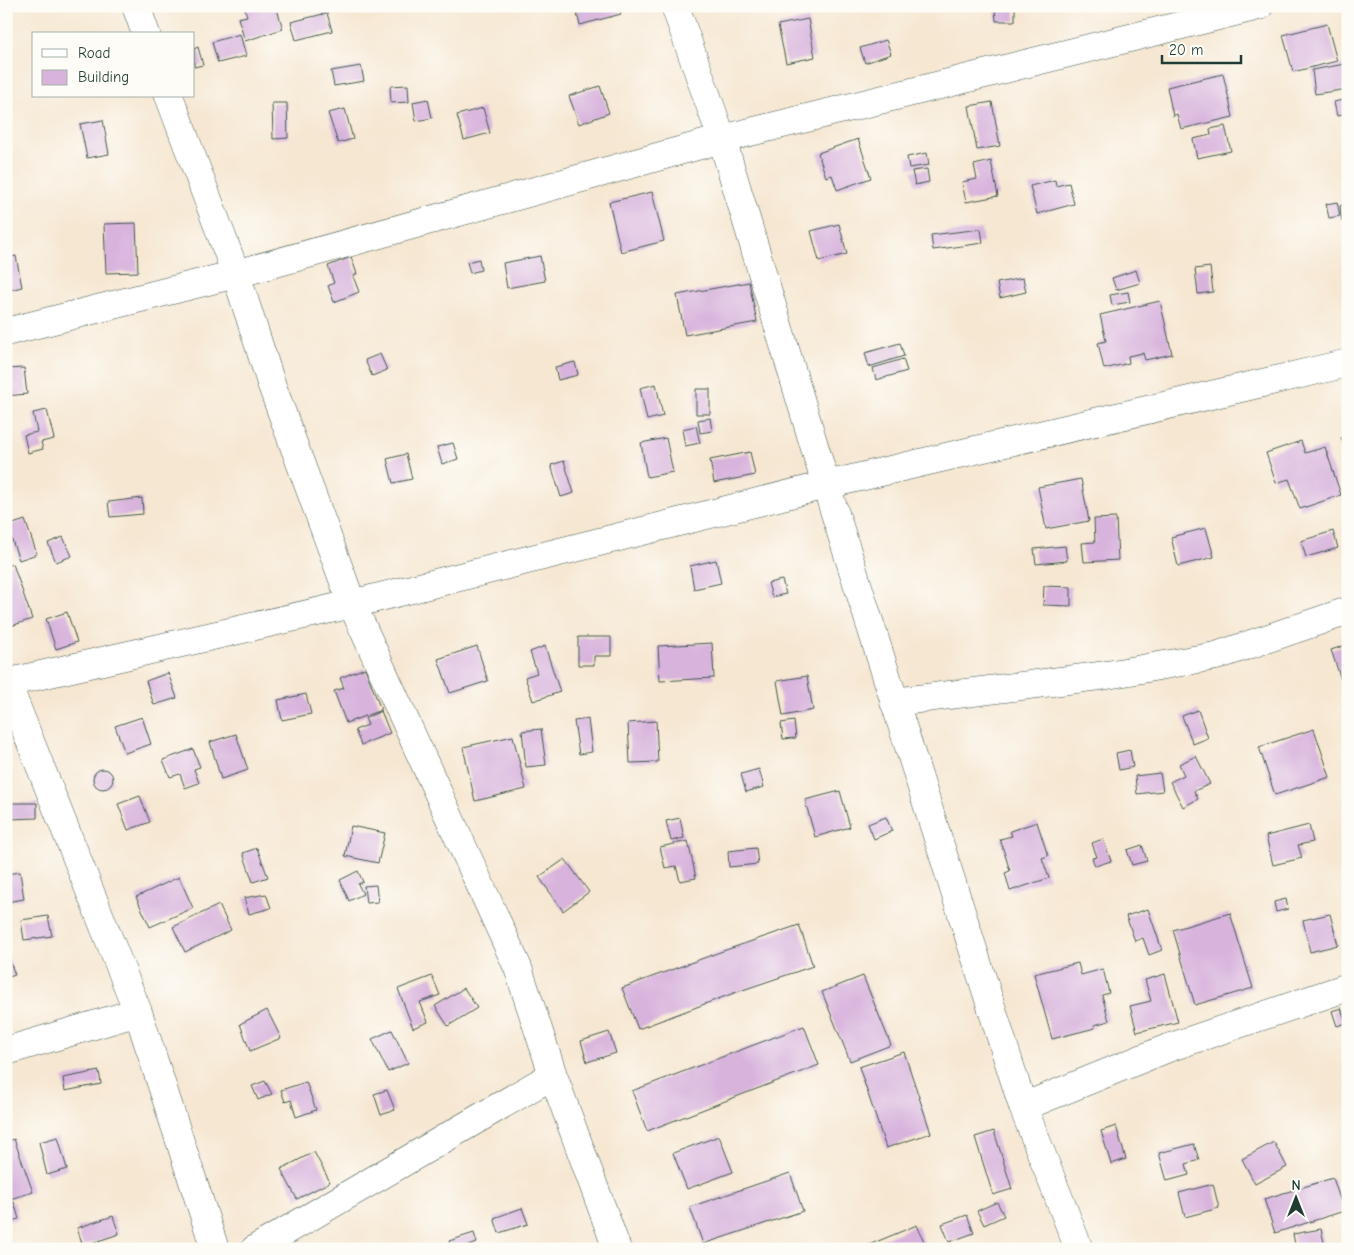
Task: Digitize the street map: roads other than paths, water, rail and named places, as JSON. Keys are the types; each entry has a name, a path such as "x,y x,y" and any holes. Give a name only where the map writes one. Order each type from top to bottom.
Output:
{"street":[{"path":"136,6 145,32"},
{"path":"675,6 722,139 826,485 1024,1107 1079,1249"},
{"path":"6,332 236,274 722,139 1259,6"},
{"path":"171,98 236,274 271,383 352,604 518,968 553,1075 617,1249"},
{"path":"216,1249 138,1012 7,683 352,604 826,485 1348,363"},
{"path":"894,702 1107,675 1216,656 1348,610"},
{"path":"1024,1107 1168,1048 1348,987"},
{"path":"6,1050 138,1012"},
{"path":"255,1249 553,1075"}]}
